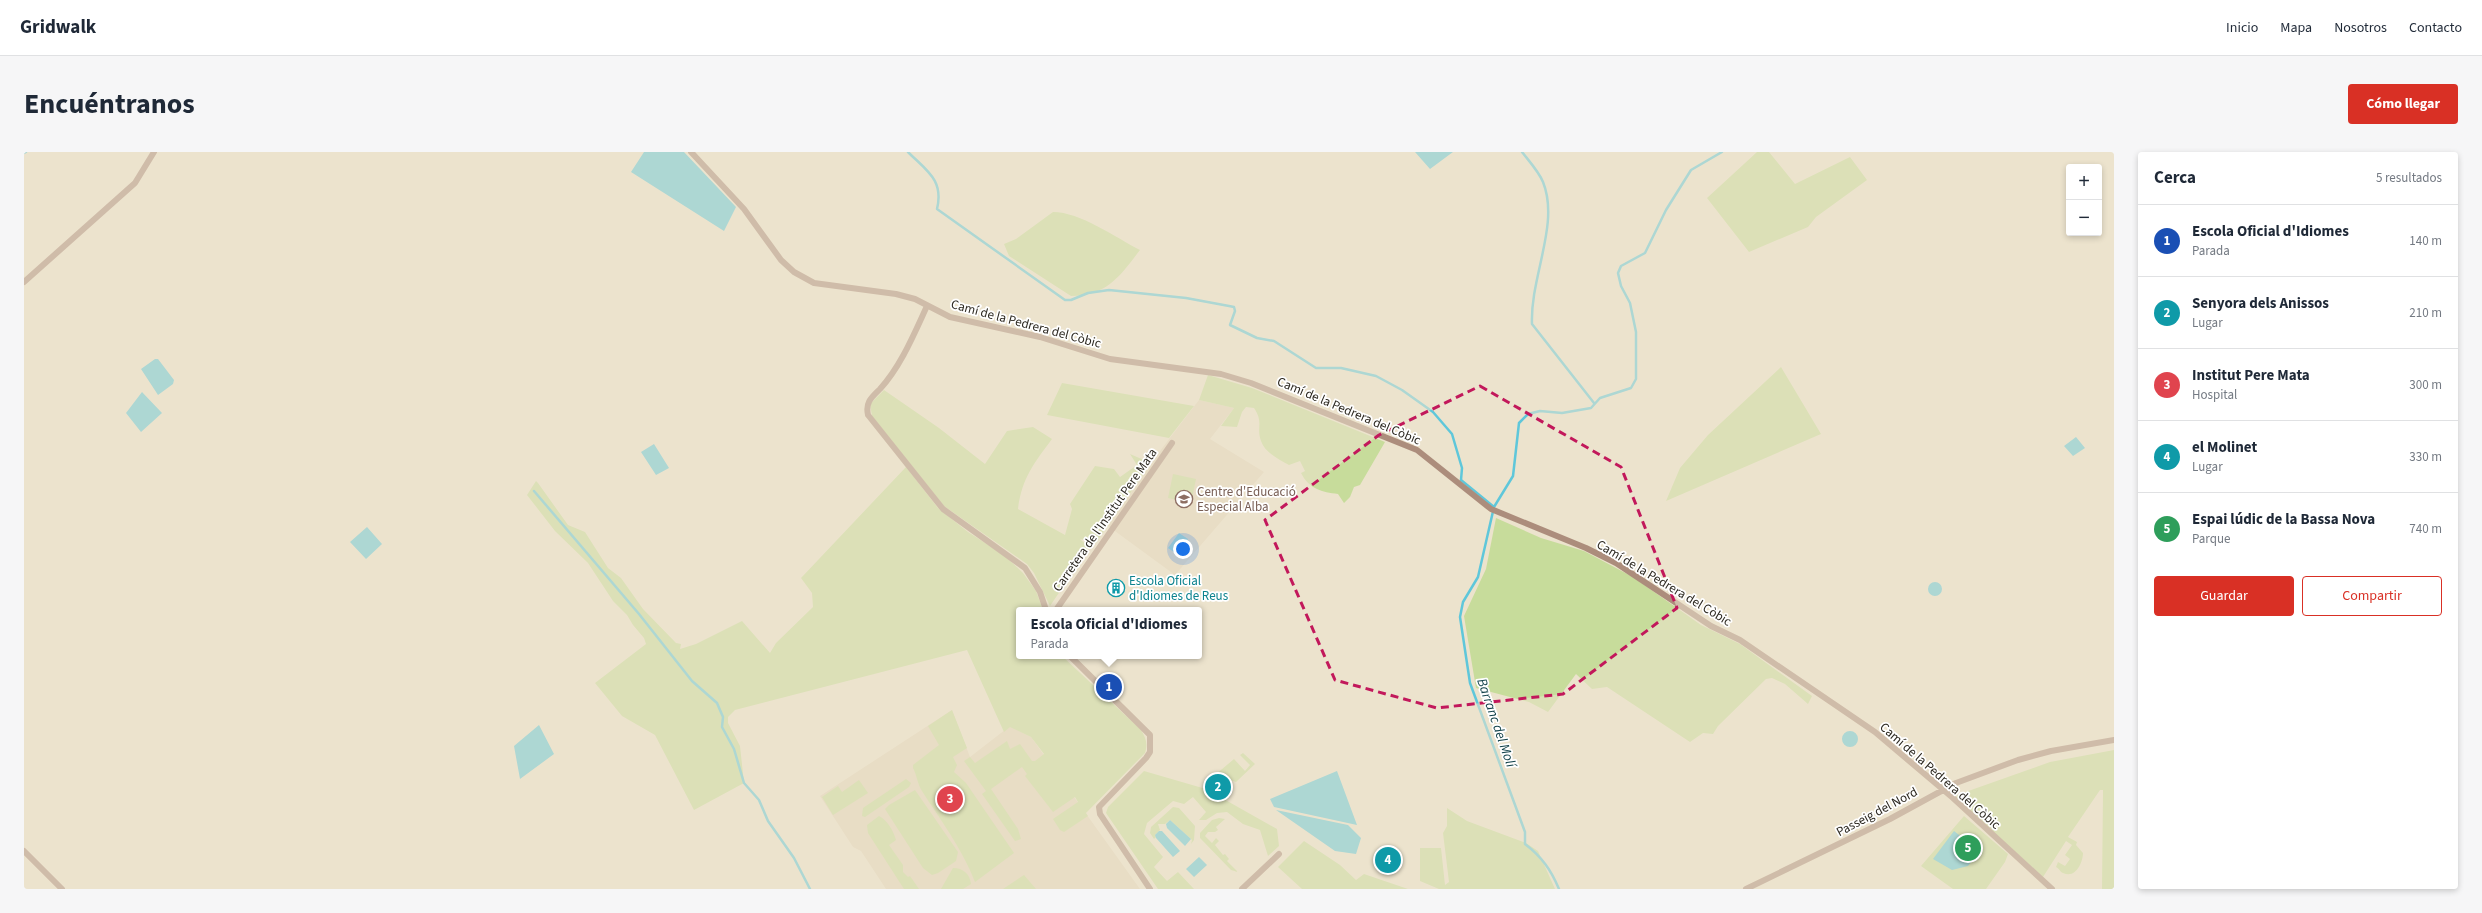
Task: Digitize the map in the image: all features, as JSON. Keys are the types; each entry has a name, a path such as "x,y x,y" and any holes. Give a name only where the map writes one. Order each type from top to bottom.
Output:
{"street":[{"path":"24,282 135,183 154,152"},
{"name":"Camí de la Pedrera del Còbic","path":"691,152 744,209 780,260 794,272 814,283 896,294 915,299 950,317 1054,341 1110,359 1221,374 1252,383 1417,450 1491,509 1586,548 1616,563 1711,626 1740,640 1875,732 1944,790 2052,889"},
{"path":"927,306 891,375 869,400 866,408 868,415 943,509 1025,568 1040,592 1045,607"},
{"name":"Carretera de l'Institut Pere Mata","path":"1058,607 1172,443"},
{"path":"1073,659 1150,735 1150,752 1146,758 1099,807 1100,814 1150,889"},
{"name":"Passeig del Nord","path":"1746,889 1890,819 1956,783 2018,760 2051,751 2114,740"},
{"path":"24,851 62,889"},
{"path":"1242,889 1279,854"}],"highlighted area":[{"path":"1480,386 1621,467 1677,608 1563,694 1437,708 1335,680 1265,520 1379,435"}],"shaded area":[{"name":"Centre d'Educació Especial Alba","path":"1199,400 1234,408 1210,439 1264,472 1175,575 1108,526 1163,447"},
{"path":"952,710 970,757 1010,726 1031,737 1140,889 886,889 861,851 853,847 820,796"}],"green space":[{"path":"1757,152 1769,152 1795,184 1850,157 1867,180 1816,217 1808,227 1749,252 1707,198"},
{"path":"1053,212 1074,216 1086,221 1140,250 1112,283 1094,292 1071,296 1009,256 1004,244 1016,239"},
{"path":"1781,367 1821,434 1666,501 1680,468 1708,435"},
{"path":"1208,375 1252,388 1385,442 1360,485 1354,487 1350,497 1344,503 1338,494 1321,491 1308,483 1301,473 1305,471 1300,461 1289,465 1266,449 1261,441 1259,432 1259,418 1254,408 1246,407 1242,412 1237,427 1221,426 1234,408 1199,400"},
{"path":"1062,383 1194,406 1169,438 1047,415"},
{"path":"884,390 939,428 985,464 1007,431 1033,427 1052,439 1030,471 1022,488 1018,509 1065,535 1072,509 1070,504 1095,466 1114,469 1120,477 1137,465 1130,454 1151,463 1096,543 1080,539 1089,547 1050,606 1034,573 1027,564 944,506 872,416 870,404"},
{"path":"906,467 938,508 968,532 1004,555 1023,573 1036,591 1042,607 1016,607 1016,659 1065,659 1141,730 1146,741 1145,753 1086,813 1088,816 1064,832 1060,830 1053,819 1078,802 1075,797 1053,812 1025,776 1027,774 1022,767 991,789 1018,829 1021,839 1015,841 982,794 986,791 964,761 970,757 975,763 1007,741 1010,749 1020,744 1032,761 1035,761 1044,754 1031,737 1010,727 1004,732 967,650 735,710 728,717 728,723 740,746 744,783 694,810 655,735 622,716 595,683 646,644 644,638 627,615 613,601 588,563 555,531 527,495 536,481 568,525 585,532 608,568 621,578 643,609 676,643 681,644 680,649 696,644 742,621 770,653 776,643 813,607 812,593 801,578"},
{"path":"1173,474 1196,479 1191,503 1168,498"},
{"path":"1496,518 1541,538 1584,551 1633,577 1701,625 1740,644 1812,696 1808,704 1785,684 1772,678 1766,679 1718,726 1713,734 1703,733 1690,742 1607,687 1592,689 1576,674 1548,712 1529,702 1476,688 1464,616 1486,569"},
{"path":"952,710 967,748 953,757 957,765 954,772 966,783 1014,853 975,882 958,846 920,788 913,768 913,765 939,745 928,726"},
{"path":"2114,750 2114,889 2102,889 2103,790 2100,790 2068,837 2077,842 2076,845 2083,853 2082,861 2078,869 2072,874 2068,874 2062,873 2056,867 2058,862 2065,866 2070,859 2065,855 2072,845 2066,841 2043,877 1956,798 1957,795 2050,762"},
{"path":"1243,753 1255,764 1236,782 1215,775 1234,759 1245,771 1250,765 1240,755"},
{"path":"1144,771 1206,789 1277,829 1279,846 1268,856 1260,830 1243,824 1227,812 1217,813 1206,820 1199,820 1206,812 1193,797 1184,804 1173,801 1147,823 1144,834 1163,857 1154,867 1167,881 1178,872 1194,889 1158,889 1106,813 1108,807"},
{"path":"906,779 911,783 909,787 865,817 862,816 863,808"},
{"path":"859,780 868,793 833,815 822,797 838,786 842,792"},
{"path":"915,790 958,852 956,861 938,873 932,875 923,868 885,809 889,805"},
{"path":"1173,807 1179,808 1195,826 1194,840 1191,844 1192,840 1170,820 1165,824 1158,824 1160,830 1155,835 1156,837 1154,839 1150,833 1151,827"},
{"path":"1447,808 1467,821 1526,843 1538,851 1555,889 1439,889 1420,881 1420,848 1441,848 1445,885 1449,882 1443,833 1447,826"},
{"path":"879,816 888,823 896,840 889,845 903,865 903,872 908,877 910,876 919,889 904,889 868,833 867,825"},
{"path":"1964,816 2008,854 2005,862 1986,889 1953,889 1921,866"},
{"path":"1219,818 1225,819 1216,827 1218,830 1215,832 1208,832 1205,836 1212,843 1216,838 1219,841 1215,845 1223,855 1225,854 1229,859 1227,861 1238,872 1231,870 1200,838 1200,833 1212,820"},
{"path":"1304,841 1340,865 1356,880 1364,874 1408,889 1302,889 1278,867"},
{"path":"953,868 963,870 968,875 971,884 963,889 941,889"},
{"path":"1024,875 1036,889 1003,889"}],"water":[{"path":"644,152 684,152 736,207 724,231 631,172"},
{"path":"1415,152 1453,152 1430,169"},
{"path":"155,359 158,359 174,380 173,384 158,395 141,369"},
{"path":"142,392 162,413 141,432 126,413"},
{"path":"2076,437 2085,448 2073,456 2064,446"},
{"path":"654,444 669,468 656,475 641,452"},
{"path":"367,527 382,544 366,559 350,542"},
{"path":"1179,533 1188,539 1177,554 1168,548"},
{"path":"1932,582 1938,582 1942,586 1942,592 1938,596 1932,596 1928,592 1928,586"},
{"path":"539,725 554,754 520,779 514,746"},
{"path":"1847,731 1853,731 1858,736 1856,745 1853,747 1847,747 1842,742 1842,736"},
{"path":"1337,771 1357,825 1274,807 1270,799"},
{"path":"1276,810 1348,825 1361,838 1356,854 1335,851"},
{"path":"1170,820 1191,839 1185,846 1167,828 1166,824"},
{"path":"1159,831 1162,831 1180,851 1173,857 1156,838 1155,835"},
{"path":"1954,831 1972,845 1972,861 1968,866 1952,870 1933,859"},
{"path":"1199,857 1207,865 1194,877 1186,869"}],"waterway":[{"path":"908,152 927,171 936,183 939,199 937,209 1065,300 1071,300 1088,293 1109,290 1186,298 1234,307 1235,311 1230,325 1257,338 1274,341 1316,368 1341,368 1376,376 1402,390 1433,412 1452,434 1462,468 1461,480 1494,507"},
{"path":"1522,152 1534,167 1543,182 1547,198 1548,215 1543,251 1535,288 1532,324 1594,403"},
{"name":"Barranc del Molí","path":"1559,889 1545,864 1525,844 1525,832 1470,683 1460,617 1463,602 1478,577 1494,507 1513,476 1519,423 1528,414 1540,411 1562,413 1591,408 1600,398 1631,388 1636,379 1636,332 1630,303 1621,286 1618,273 1621,266 1645,253 1666,210 1691,170 1722,152"},
{"path":"534,491 639,614 692,681 717,703 723,717 722,727 734,749 744,783 759,800 768,821 794,858 810,889"}],"place":[{"name":"Centre d'Educació Especial Alba","path":"1184,499"},
{"name":"Escola Oficial d'Idiomes de Reus","path":"1116,588"},
{"name":"Escola Oficial d'Idiomes","path":"1109,687"},
{"name":"Senyora dels Anissos","path":"1218,787"},
{"name":"Institut Pere Mata","path":"950,799"},
{"name":"Espai lúdic de la Bassa Nova","path":"1968,848"},
{"name":"el Molinet","path":"1388,860"}]}
